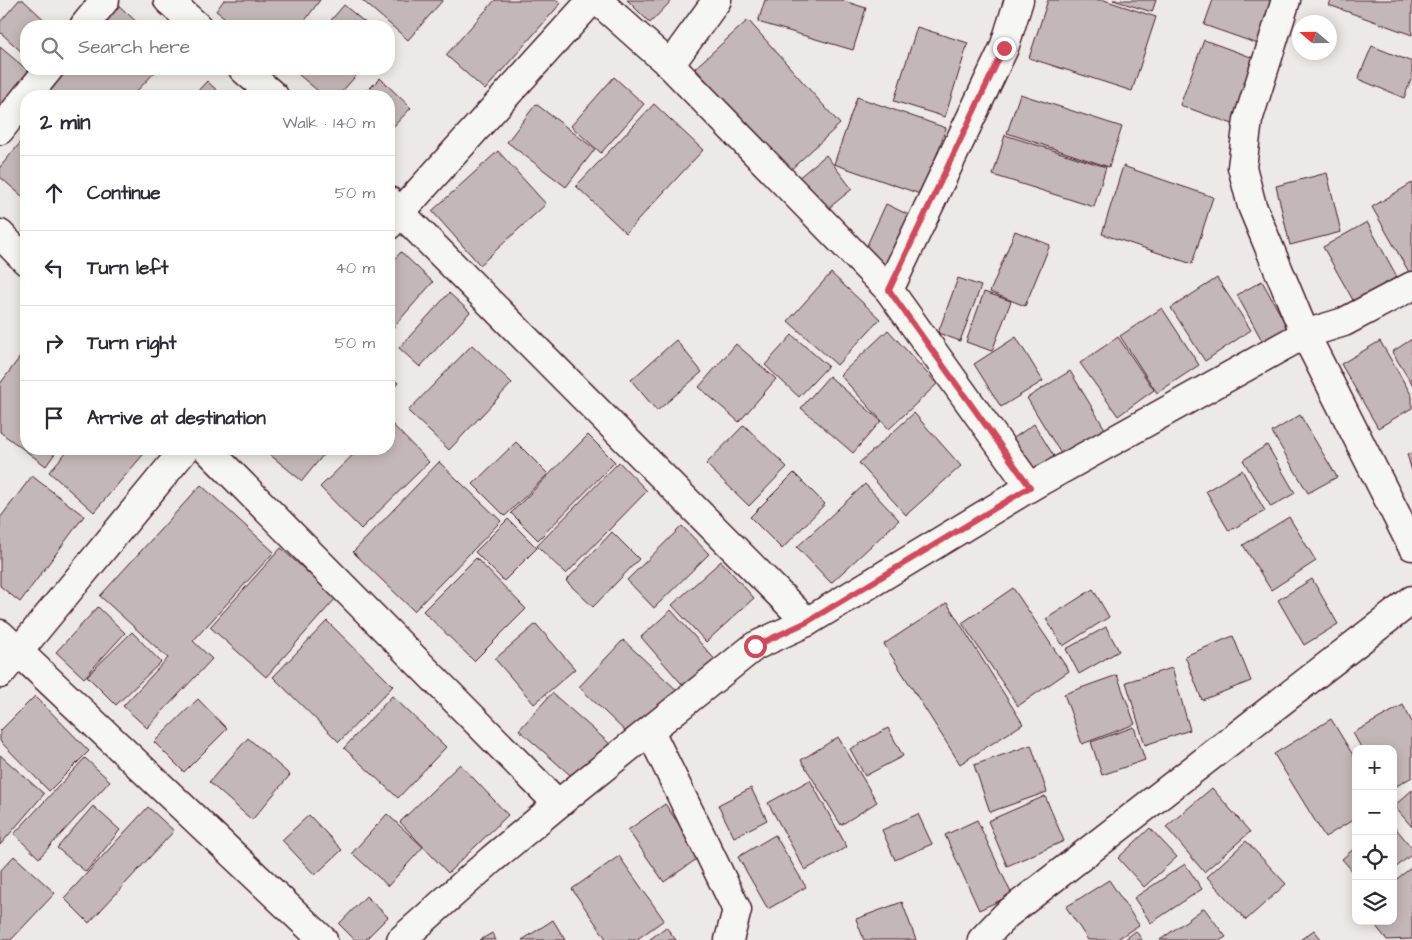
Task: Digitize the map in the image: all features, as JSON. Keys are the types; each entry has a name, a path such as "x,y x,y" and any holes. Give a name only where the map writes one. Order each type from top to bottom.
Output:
{"street":[{"path":"89,20 105,0"},
{"path":"168,0 190,20"},
{"path":"395,211 592,0"},
{"path":"597,0 670,64 889,290 1030,487"},
{"path":"670,64 717,0"},
{"path":"889,290 1004,48 1019,0"},
{"path":"1286,0 1248,120 1242,166 1252,206 1305,334 1412,546"},
{"path":"32,90 44,75"},
{"path":"250,75 267,90"},
{"path":"0,130 20,106"},
{"path":"395,215 807,622"},
{"path":"0,234 20,255"},
{"path":"402,940 492,859 558,804 755,646 807,622 1030,487 1305,334 1344,322 1412,286"},
{"path":"0,674 9,643 179,455"},
{"path":"213,455 558,804"},
{"path":"982,940 1006,915 1412,600"},
{"path":"9,643 323,940"},
{"path":"650,731 737,910 729,940"}],"building":[{"path":"19,0 23,0 45,20 20,20 20,50 0,32 0,22"},
{"path":"224,0 320,0 305,20 228,20 216,11"},
{"path":"362,0 443,0 408,40 395,29 395,20 385,20"},
{"path":"495,0 557,0 561,3 485,90 446,55"},
{"path":"627,0 672,0 650,23"},
{"path":"765,0 841,0 866,8 853,50 758,22"},
{"path":"1048,0 1104,0 1156,17 1132,91 1029,58"},
{"path":"1113,0 1156,0 1152,12"},
{"path":"1213,0 1280,0 1264,46 1204,25"},
{"path":"1331,0 1412,0 1412,35 1329,5"},
{"path":"115,2 134,20 98,20"},
{"path":"344,5 362,20 331,20"},
{"path":"748,20 840,124 787,173 695,68"},
{"path":"917,27 968,43 945,117 894,101"},
{"path":"1204,40 1262,61 1238,126 1180,105"},
{"path":"1372,46 1412,62 1412,77 1404,98 1358,79"},
{"path":"0,47 20,64 20,75 33,75 37,78 27,90 20,90 20,99 0,124"},
{"path":"51,75 152,75 138,90 44,90"},
{"path":"299,75 357,75 343,90 317,90"},
{"path":"614,77 644,104 601,153 571,126"},
{"path":"380,78 392,90 368,90"},
{"path":"207,81 217,90 199,90"},
{"path":"395,93 411,108 395,125"},
{"path":"1020,94 1122,127 1109,167 1007,133"},
{"path":"857,97 946,128 923,195 834,164"},
{"path":"536,104 595,149 566,187 507,142"},
{"path":"654,104 703,150 626,233 576,186"},
{"path":"1005,135 1106,167 1094,207 993,175"},
{"path":"20,143 20,194 0,177 0,167"},
{"path":"498,151 546,204 480,265 432,211"},
{"path":"826,155 852,189 824,212 797,179"},
{"path":"1123,166 1213,197 1192,264 1102,234"},
{"path":"1327,173 1341,232 1290,245 1276,186"},
{"path":"1412,183 1412,273 1410,274 1372,207"},
{"path":"886,204 917,219 893,270 862,256"},
{"path":"1367,222 1401,284 1358,309 1323,247"},
{"path":"1015,231 1050,245 1025,306 990,292"},
{"path":"401,252 433,282 395,325 395,258"},
{"path":"831,273 880,319 837,365 788,321"},
{"path":"958,278 981,286 960,341 938,333"},
{"path":"1217,278 1251,330 1205,361 1171,308"},
{"path":"1262,281 1290,332 1265,346 1237,295"},
{"path":"984,292 1011,301 992,351 966,342"},
{"path":"449,293 470,312 420,367 399,348"},
{"path":"1162,308 1199,365 1157,393 1120,336"},
{"path":"888,330 937,384 889,429 840,375"},
{"path":"792,335 828,366 799,397 765,365"},
{"path":"1016,337 1043,381 1001,407 974,364"},
{"path":"1118,337 1154,390 1118,416 1080,363"},
{"path":"1412,339 1412,384 1392,352"},
{"path":"676,340 702,372 657,411 631,380"},
{"path":"1380,341 1412,396 1412,408 1378,428 1341,364"},
{"path":"736,344 776,379 739,422 699,387"},
{"path":"472,345 512,383 449,450 408,411"},
{"path":"20,357 20,447 0,432 0,384"},
{"path":"1070,371 1105,429 1063,457 1027,398"},
{"path":"829,376 881,421 853,453 801,408"},
{"path":"914,413 961,466 906,515 859,463"},
{"path":"1300,415 1337,477 1308,493 1272,432"},
{"path":"1034,424 1060,466 1036,479 1011,440"},
{"path":"744,425 787,467 749,506 706,464"},
{"path":"395,427 429,462 361,529 320,487 353,455 395,455"},
{"path":"588,435 615,462 538,540 511,513"},
{"path":"516,442 548,474 505,516 473,484"},
{"path":"1267,445 1295,493 1271,507 1243,460"},
{"path":"1412,453 1412,471 1407,454"},
{"path":"31,455 54,455 46,466"},
{"path":"64,455 143,455 94,512 49,472"},
{"path":"270,455 323,455 302,481"},
{"path":"439,462 501,521 414,611 353,552"},
{"path":"619,462 647,491 566,574 537,546"},
{"path":"1242,470 1265,511 1229,531 1206,491"},
{"path":"794,473 825,504 782,549 750,517"},
{"path":"32,476 84,516 20,602 0,586 0,518"},
{"path":"865,484 899,520 831,583 797,547"},
{"path":"201,485 274,552 193,641 212,659 147,728 123,706 168,658 100,596"},
{"path":"1289,517 1316,561 1271,590 1243,545"},
{"path":"508,519 537,548 504,581 475,552"},
{"path":"682,526 709,554 654,608 627,580"},
{"path":"612,532 639,559 593,607 566,581"},
{"path":"281,548 336,598 266,677 210,627"},
{"path":"476,558 526,609 474,661 423,611"},
{"path":"721,561 754,598 706,642 672,605"},
{"path":"1312,579 1338,624 1304,645 1278,600"},
{"path":"1013,588 1069,671 1018,706 962,623"},
{"path":"1093,589 1109,617 1063,646 1046,619"},
{"path":"947,603 1023,724 960,764 884,644"},
{"path":"98,607 125,633 84,678 56,652"},
{"path":"671,610 718,663 687,690 641,637"},
{"path":"327,621 393,686 339,742 273,677"},
{"path":"536,624 575,669 534,704 495,659"},
{"path":"1106,627 1119,651 1079,674 1066,649"},
{"path":"132,632 161,662 116,705 87,676"},
{"path":"1233,636 1251,681 1202,700 1185,656"},
{"path":"623,640 681,694 629,735 579,687"},
{"path":"1172,668 1190,730 1145,745 1126,682"},
{"path":"1117,675 1135,724 1082,744 1064,694"},
{"path":"552,693 610,744 577,781 519,730"},
{"path":"35,696 89,751 49,791 0,741 0,731"},
{"path":"392,696 446,747 398,798 344,748"},
{"path":"198,699 227,729 184,772 154,742"},
{"path":"1403,705 1412,722 1412,777 1397,786 1397,745 1360,745 1353,733"},
{"path":"1331,719 1352,753 1352,820 1325,837 1274,754"},
{"path":"1134,727 1145,760 1102,775 1091,742"},
{"path":"888,728 903,756 865,776 850,749"},
{"path":"838,737 877,802 841,825 801,760"},
{"path":"248,738 290,775 252,820 209,782"},
{"path":"1031,745 1047,792 990,812 974,765"},
{"path":"0,755 44,794 0,845"},
{"path":"85,758 110,781 39,858 14,834"},
{"path":"460,764 508,815 448,873 400,822"},
{"path":"810,780 847,847 805,870 768,803"},
{"path":"751,788 767,820 734,837 718,805"},
{"path":"1212,788 1250,832 1204,872 1166,827"},
{"path":"1412,790 1412,827 1397,810 1397,803"},
{"path":"1045,796 1064,841 1007,866 988,821"},
{"path":"665,804 701,856 664,882 628,830"},
{"path":"93,806 120,830 86,872 57,848"},
{"path":"148,807 174,831 89,923 64,898"},
{"path":"387,814 423,847 388,886 352,853"},
{"path":"918,814 932,844 895,860 882,830"},
{"path":"309,815 342,850 315,875 282,840"},
{"path":"977,820 1012,895 979,910 945,835"},
{"path":"1150,828 1177,857 1144,887 1118,858"},
{"path":"1397,830 1412,848 1412,854 1397,867"},
{"path":"775,835 806,887 768,909 738,857"},
{"path":"1246,841 1286,884 1246,920 1207,877"},
{"path":"1352,850 1352,870 1342,859"},
{"path":"14,856 55,893 11,940 0,940 0,871"},
{"path":"619,856 664,920 636,940 607,940 572,889"},
{"path":"1185,864 1202,889 1151,923 1134,898"},
{"path":"1412,867 1412,939 1387,940 1375,925 1397,925 1397,879"},
{"path":"1109,880 1139,925 1116,940 1088,940 1066,907"},
{"path":"366,896 388,917 365,940 355,940 339,924"},
{"path":"902,902 916,940 864,940 856,919"},
{"path":"1204,908 1226,937 1221,940 1160,940"},
{"path":"553,920 565,940 522,940"},
{"path":"666,927 676,940 649,940"},
{"path":"1314,930 1322,940 1300,940"},
{"path":"1136,931 1142,940 1124,940"},
{"path":"492,933 496,940 480,940"}],"route":[{"path":"755,646 807,622 1030,487 889,290 1004,48"}]}
